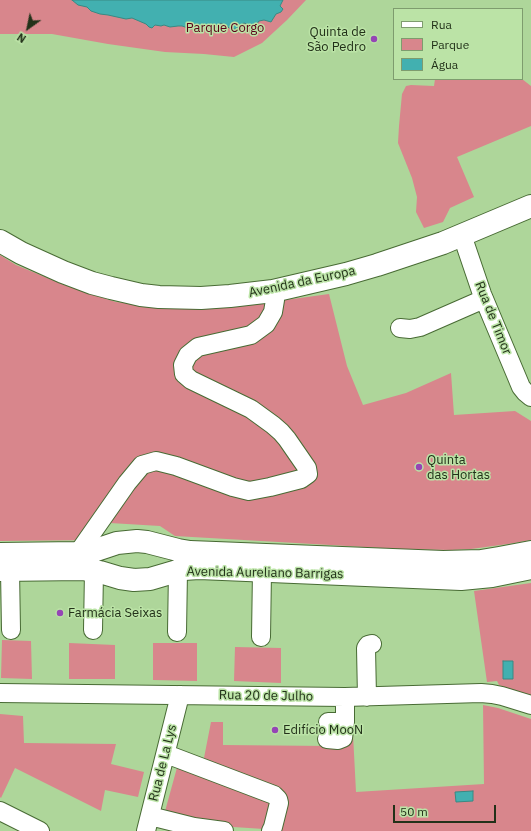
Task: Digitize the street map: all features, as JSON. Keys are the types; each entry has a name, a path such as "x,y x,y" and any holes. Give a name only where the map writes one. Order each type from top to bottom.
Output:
{"main road":[{"name":"Avenida da Europa","path":"0,230 49,255 85,270 108,276 132,281 180,287 238,286 292,278 331,268 385,251 531,198"},
{"name":"Avenida da Europa","path":"0,241 46,265 78,278 111,288 141,295 173,298 201,298 273,291 346,274 443,243 531,206"},
{"name":"Avenida Aureliano Barrigas","path":"3,565 96,550 122,542 137,541 190,552 443,562 481,561 531,552"},
{"path":"151,543 159,561 157,566 152,570 111,575 111,559 114,553 119,550 151,543"},
{"name":"Avenida Aureliano Barrigas","path":"3,565 73,569 139,580 199,568 461,579 492,576 531,568"}],"street":[{"name":"Rua de Timor","path":"462,235 484,299 519,381 525,392 531,397"},
{"path":"78,553 127,483 142,465 156,461 176,466 233,487 249,490 270,487 301,479 308,474 308,468 281,432 273,425 251,409 191,380 184,374 183,365 188,355 198,347 251,335 266,324 273,312 273,291"},
{"path":"400,328 410,329 420,327 484,299"},
{"path":"3,565 11,630"},
{"path":"177,632 178,571"},
{"path":"261,637 262,571"},
{"path":"93,630 111,575"},
{"path":"367,697 367,647 368,645 372,644"},
{"name":"Rua 20 de Julho","path":"0,693 345,697 486,694 502,696 531,705"},
{"name":"Rua de La Lys","path":"148,824 180,695"},
{"path":"333,728 345,697"},
{"path":"166,754 274,795 278,799 279,804 271,831"},
{"path":"0,811 40,831"},
{"path":"148,824 194,827 224,831"}],"green space":[{"name":"Parque Corgo","path":"0,0 306,0 262,43 234,57 165,52 52,34 0,34"},
{"path":"435,80 523,80 531,86 531,126 457,157 474,197 450,208 443,222 424,228 416,212 417,197 412,178 398,143 399,126 402,94 406,86 434,86"},
{"path":"0,255 16,265 67,286 116,302 159,307 202,309 256,304 329,294 347,366 363,405 406,393 451,373 454,415 515,411 531,421 531,540 471,549 399,549 175,536 160,526 110,523 97,540 0,541"},
{"path":"531,583 531,697 499,685 497,681 487,682 474,591"},
{"path":"2,640 31,641 32,679 1,678"},
{"path":"69,643 115,645 115,679 69,679"},
{"path":"153,643 197,643 197,681 153,680"},
{"path":"235,647 281,648 281,683 234,681"},
{"path":"483,705 498,708 531,719 531,831 277,831 285,808 203,763 211,722 223,722 223,745 328,746 352,715 356,792 484,784"},
{"path":"0,714 23,716 24,743 116,744 111,764 144,772 138,797 105,790 101,811 15,768 1,798"},
{"path":"178,764 271,801 264,829 203,825 164,815"}],"water":[{"path":"72,0 283,0 280,6 283,9 281,12 276,14 271,22 264,20 259,21 256,25 244,23 237,29 231,29 221,23 209,27 206,24 191,29 182,26 170,27 164,25 155,25 152,28 132,18 126,19 91,11 87,7 78,5"},
{"path":"503,661 513,661 513,679 503,679"},
{"path":"473,791 473,801 456,802 455,792"}],"place":[{"name":"Quinta de São Pedro","path":"374,39"},
{"name":"Quinta das Hortas","path":"419,467"},
{"name":"Farmácia Seixas","path":"60,613"},
{"name":"Edifício MooN","path":"275,730"}]}
